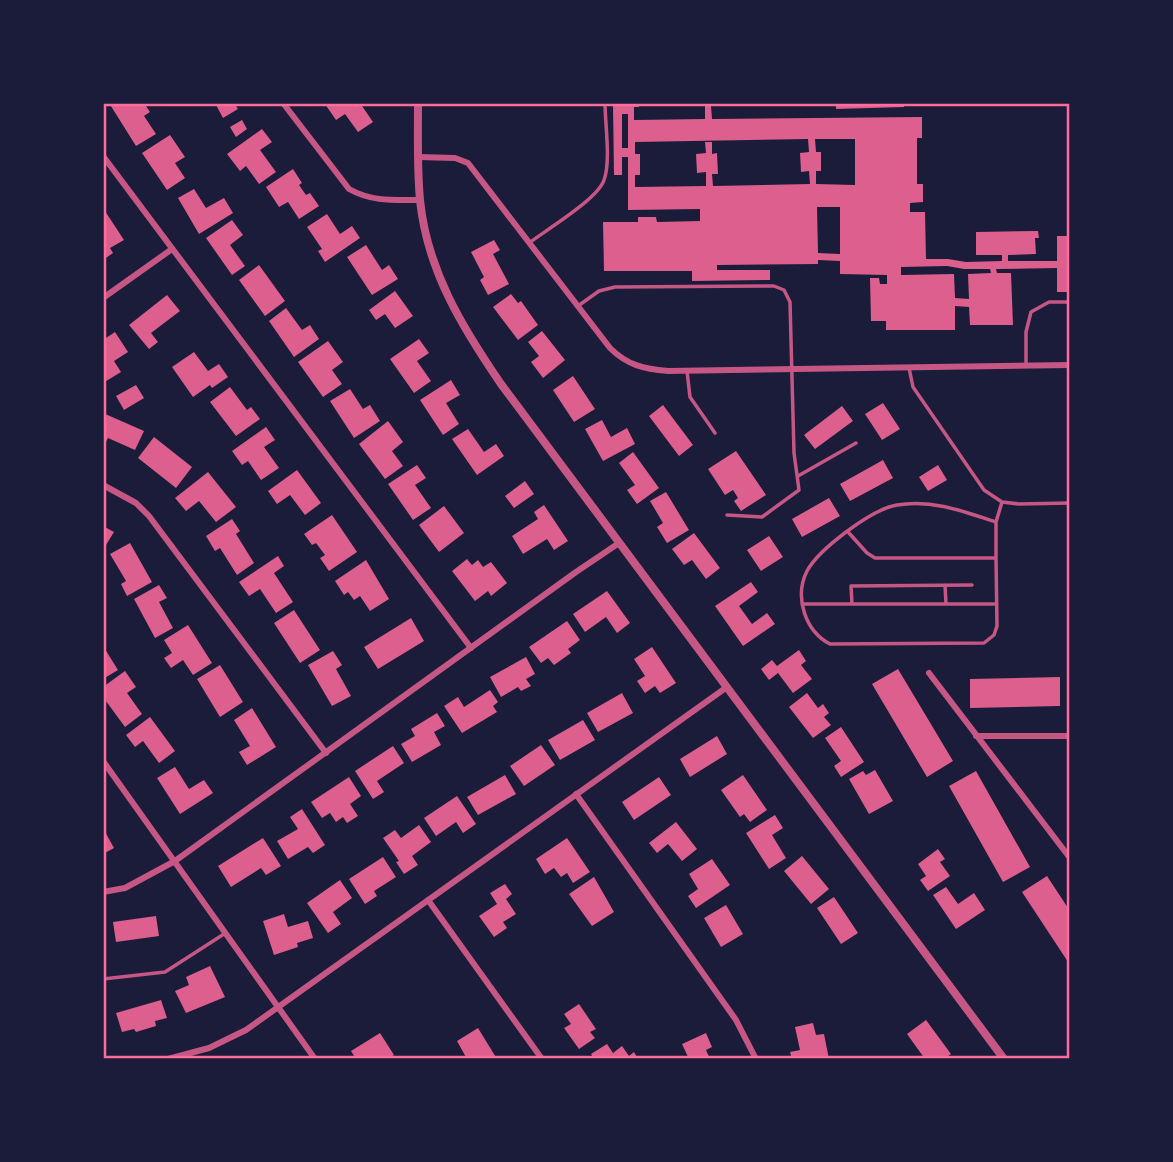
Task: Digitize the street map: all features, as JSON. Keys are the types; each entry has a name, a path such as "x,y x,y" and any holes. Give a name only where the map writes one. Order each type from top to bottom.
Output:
{"street":[{"path":"283,103 349,189 363,197 379,201 420,200"},
{"path":"418,103 420,200 436,270 466,333 501,384 1004,1059"},
{"path":"103,156 471,648"},
{"path":"418,157 455,158 468,163 610,348 622,359 650,370 1070,365"},
{"path":"103,298 172,249"},
{"path":"103,485 136,503 149,516 326,753"},
{"path":"103,891 125,888 175,861 619,543"},
{"path":"929,673 1070,858"},
{"path":"168,1059 209,1048 246,1030 727,687"},
{"path":"976,736 1070,736"},
{"path":"103,761 315,1059"},
{"path":"576,794 736,1020 756,1059"},
{"path":"428,900 542,1059"}],"lane":[{"path":"529,243 593,195 602,185 606,169 605,103"},
{"path":"578,306 599,291 615,288 779,287 788,296 794,453 799,490 762,517 727,515"},
{"path":"1026,366 1026,332 1031,312 1049,302 1070,302"},
{"path":"909,368 913,387 984,490 1002,502 1070,503"},
{"path":"687,371 690,397 715,433"},
{"path":"798,476 856,443"},
{"path":"996,522 958,509 926,503 894,505 869,517 821,554 808,570 802,586 807,621 819,638 830,644 984,643 994,635 997,626 996,522 1002,502"},
{"path":"848,532 867,554 875,558 996,558"},
{"path":"852,604 851,586 972,584"},
{"path":"945,585 946,604"},
{"path":"803,604 997,604"},
{"path":"103,979 166,972 226,932"}],"building":[{"path":"109,103 144,103 150,112 144,116 156,134 136,146"},
{"path":"215,103 234,103 238,109 223,118"},
{"path":"360,103 373,122 358,132 345,114 336,120 325,104"},
{"path":"613,103 639,103 639,107 634,107 634,120 705,119 705,103 716,103 716,106 711,106 712,119 922,117 922,138 917,138 917,184 923,184 923,202 910,203 910,212 925,212 926,259 1002,261 1002,255 976,255 976,232 1038,231 1039,238 1035,238 1036,254 1008,255 1008,261 1057,261 1057,236 1070,236 1070,292 1057,292 1057,268 996,269 997,273 1011,273 1013,325 970,325 969,307 955,306 955,330 886,330 886,321 871,321 870,278 879,278 880,284 887,284 887,275 840,274 840,261 818,260 818,264 717,265 717,270 770,270 770,280 692,281 692,271 604,271 603,222 638,222 638,217 656,217 657,222 700,221 700,209 628,210 628,157 622,157 622,175 614,175","holes":["622,114 628,114 628,148 622,148","808,139 809,152 800,153 801,172 809,171 810,184 713,186 712,174 718,174 717,153 712,154 712,142 705,142 706,153 696,154 697,173 706,172 706,186 635,187 635,175 640,175 640,154 635,154 635,142","815,139 855,139 855,185 816,184 816,171 821,171 821,152 816,152","817,207 840,207 840,254 818,253","947,266 990,269 991,273 968,274 969,299 955,298 954,274 901,275 901,267"]},
{"path":"836,103 904,103 904,107 836,109"},
{"path":"242,120 247,129 236,137 230,127"},
{"path":"262,129 272,142 260,150 276,172 259,184 246,166 240,171 227,154"},
{"path":"170,135 185,157 175,163 185,178 167,190 142,153"},
{"path":"293,169 306,195 310,193 319,206 299,219 288,202 279,207 266,187"},
{"path":"194,189 206,208 224,198 233,213 199,234 178,198"},
{"path":"103,208 124,240 110,248 113,253 103,260"},
{"path":"327,214 340,234 352,226 360,238 325,262 318,251 322,249 307,227"},
{"path":"232,220 243,235 230,245 245,266 232,275 206,238"},
{"path":"494,240 500,250 493,254 509,284 488,295 480,280 484,277 471,252"},
{"path":"366,245 382,270 389,265 398,279 372,295 347,257"},
{"path":"259,265 285,301 265,316 239,280"},
{"path":"395,291 413,316 395,328 385,314 376,320 369,310"},
{"path":"511,294 518,303 521,301 538,325 518,340 493,307"},
{"path":"167,295 180,311 151,333 158,342 149,349 129,325"},
{"path":"286,308 302,330 310,325 319,339 294,357 269,321"},
{"path":"542,331 565,360 543,378 531,362 539,356 528,342"},
{"path":"115,332 128,352 114,361 121,372 103,383 103,340"},
{"path":"419,339 429,353 417,361 431,381 414,393 390,359"},
{"path":"328,341 343,362 332,370 342,384 323,397 298,362"},
{"path":"194,352 208,371 219,364 228,377 193,397 172,367"},
{"path":"573,376 595,409 574,422 553,390"},
{"path":"451,380 460,395 446,403 459,424 443,435 420,400"},
{"path":"136,385 144,398 124,410 116,396"},
{"path":"230,387 247,410 251,407 260,419 236,436 210,402"},
{"path":"350,389 363,409 370,405 380,421 354,438 330,401"},
{"path":"883,403 900,429 882,440 865,414"},
{"path":"663,405 693,445 679,456 649,416"},
{"path":"842,406 853,421 815,449 804,435"},
{"path":"103,413 144,431 135,450 108,438 103,447"},
{"path":"602,420 611,437 627,428 635,444 603,461 585,429"},
{"path":"388,421 403,442 392,451 403,466 385,479 359,444"},
{"path":"266,427 275,440 264,447 279,468 261,480 248,461 242,465 232,451"},
{"path":"468,429 484,452 496,444 504,456 477,475 452,439"},
{"path":"154,437 192,467 176,488 138,458"},
{"path":"736,451 766,495 741,511 734,501 738,498 733,490 725,495 708,469"},
{"path":"633,452 659,488 637,504 627,490 635,485 619,463"},
{"path":"883,460 893,478 850,501 840,484"},
{"path":"417,465 426,478 415,485 431,508 413,520 388,484"},
{"path":"938,465 947,480 928,491 919,477"},
{"path":"297,470 321,503 305,515 290,495 277,504 268,491"},
{"path":"208,472 236,507 216,522 199,501 186,511 175,498"},
{"path":"525,481 534,494 514,508 505,496"},
{"path":"666,492 689,530 667,543 657,527 663,523 650,501"},
{"path":"829,498 840,516 802,537 792,519"},
{"path":"544,505 568,541 554,550 547,539 523,554 512,536 538,519 534,512"},
{"path":"444,506 464,533 439,552 419,525"},
{"path":"332,515 357,552 329,571 320,558 325,555 316,543 312,545 304,534"},
{"path":"232,519 240,531 236,534 254,563 237,575 220,548 215,551 206,536"},
{"path":"103,526 114,532 103,550"},
{"path":"694,533 720,568 706,579 692,560 684,565 672,549"},
{"path":"769,536 783,557 761,571 747,550"},
{"path":"130,543 152,582 127,596 121,584 126,581 110,554"},
{"path":"278,556 284,566 274,573 293,602 276,613 260,589 249,596 239,582"},
{"path":"467,559 472,565 478,560 483,567 491,562 507,583 491,596 488,591 475,601 452,571"},
{"path":"366,560 389,599 370,611 360,596 354,600 348,592 344,595 335,581"},
{"path":"751,582 758,592 739,606 752,624 767,613 775,624 743,646 715,606"},
{"path":"159,585 167,598 159,602 173,628 155,638 134,599"},
{"path":"607,591 630,623 617,633 606,617 585,632 573,614"},
{"path":"294,610 320,650 300,663 274,623"},
{"path":"411,618 424,641 378,669 364,647"},
{"path":"567,621 580,640 568,649 571,653 554,665 548,658 541,663 529,647"},
{"path":"188,625 212,663 193,675 183,660 171,668 164,658 172,653 164,640"},
{"path":"103,646 118,670 103,679"},
{"path":"652,647 676,683 660,693 655,686 645,693 637,681 645,676 634,659"},
{"path":"799,650 806,661 801,665 812,679 793,693 778,673 769,680 761,669 772,660 777,666"},
{"path":"333,651 342,665 336,669 351,696 332,706 308,665"},
{"path":"526,657 535,674 526,679 531,686 521,691 518,687 501,697 490,677"},
{"path":"220,665 243,702 220,717 197,679"},
{"path":"898,669 953,761 927,777 872,684"},
{"path":"125,671 136,687 127,693 142,714 125,727 103,697 103,687"},
{"path":"1060,677 1060,706 970,708 970,679"},
{"path":"490,690 498,702 493,706 497,712 462,733 444,706 458,697 464,707"},
{"path":"622,693 633,713 598,732 587,713"},
{"path":"807,693 818,708 823,704 829,713 824,717 831,725 813,738 789,707"},
{"path":"252,708 276,747 247,765 239,752 250,746 234,720"},
{"path":"437,713 445,726 434,732 441,745 412,762 401,744 415,736 411,729"},
{"path":"150,717 175,751 159,763 143,741 135,747 126,735"},
{"path":"583,720 595,740 560,760 548,740"},
{"path":"841,727 864,762 841,777 834,766 841,761 825,738"},
{"path":"717,736 727,754 690,777 680,759"},
{"path":"541,745 555,765 524,786 510,766"},
{"path":"393,746 404,763 377,781 384,792 373,799 355,771"},
{"path":"175,767 189,789 204,780 213,793 180,814 157,778"},
{"path":"875,770 893,801 869,814 849,779 863,771 866,775"},
{"path":"976,771 1030,867 1003,882 949,786"},
{"path":"505,775 516,794 478,815 467,797"},
{"path":"743,775 767,810 750,822 744,814 740,817 721,790"},
{"path":"349,777 361,796 350,804 358,816 347,823 343,817 336,822 330,813 322,818 311,802"},
{"path":"659,777 671,795 634,820 622,802"},
{"path":"457,796 476,824 463,833 456,822 436,836 424,818"},
{"path":"302,809 325,845 313,853 308,847 288,859 277,841 298,829 290,817"},
{"path":"775,815 783,828 772,835 786,858 769,869 746,833"},
{"path":"676,822 697,849 682,861 668,844 657,853 649,843"},
{"path":"419,825 431,842 412,856 418,865 404,874 396,862 399,861 383,838 395,830 401,838"},
{"path":"103,828 114,848 103,854"},
{"path":"263,838 281,866 266,875 261,868 231,887 218,866"},
{"path":"567,838 590,872 573,883 567,873 561,877 554,868 545,874 536,859"},
{"path":"938,849 945,859 940,862 950,876 928,891 920,880 926,876 918,864"},
{"path":"802,856 829,889 811,904 784,871"},
{"path":"383,857 396,877 374,891 377,896 365,904 349,879"},
{"path":"712,859 730,885 696,908 688,896 698,889 689,874"},
{"path":"1047,876 1070,911 1070,965 1022,892"},
{"path":"594,877 614,912 592,926 569,894"},
{"path":"340,880 352,898 333,912 341,924 328,933 307,903"},
{"path":"505,884 512,894 506,899 516,914 503,922 507,928 494,937 479,916 497,904 490,893"},
{"path":"946,887 958,904 974,893 985,910 956,929 933,895"},
{"path":"834,897 858,933 841,944 817,908"},
{"path":"726,905 743,934 721,947 704,918"},
{"path":"284,914 288,927 308,921 313,938 297,943 298,947 274,955 263,921"},
{"path":"156,916 159,936 116,942 113,922"},
{"path":"210,966 225,997 186,1013 175,991 189,985 186,977"},
{"path":"161,1000 167,1018 155,1021 156,1026 136,1032 134,1029 122,1032 116,1013"},
{"path":"579,1004 596,1029 590,1032 595,1038 579,1049 564,1028 571,1024 564,1014"},
{"path":"926,1020 951,1054 944,1059 925,1059 907,1034"},
{"path":"813,1023 816,1035 824,1034 829,1059 792,1059 790,1052 800,1050 795,1027"},
{"path":"478,1028 497,1059 467,1059 457,1041"},
{"path":"380,1033 394,1055 387,1059 356,1059 351,1051"},
{"path":"706,1033 712,1047 706,1050 710,1059 689,1059 682,1044"},
{"path":"607,1044 613,1053 622,1046 629,1056 634,1052 638,1059 594,1059 591,1054"}]}
